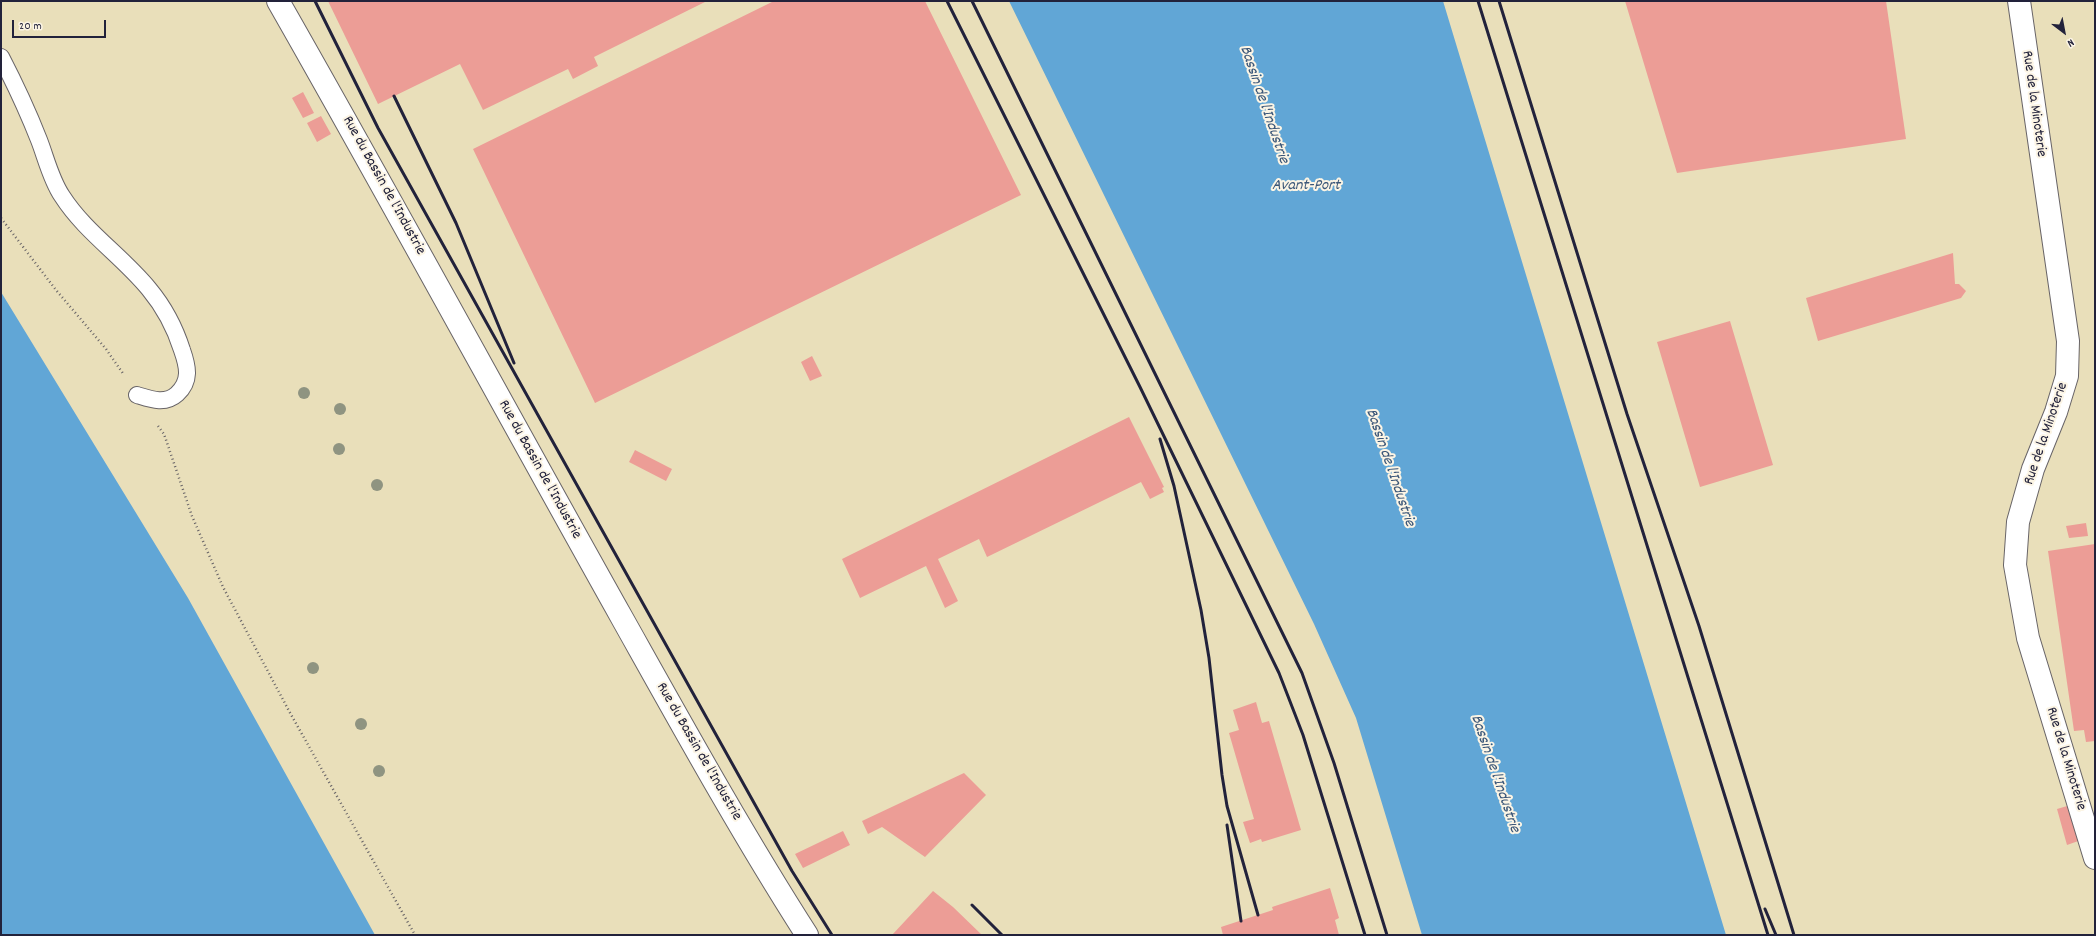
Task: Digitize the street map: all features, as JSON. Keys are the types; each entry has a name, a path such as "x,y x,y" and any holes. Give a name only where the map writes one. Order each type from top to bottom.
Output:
{"street":[{"name":"Rue du Bassin de l'Industrie","path":"278,1 377,175 545,482 720,791 807,935"},
{"name":"Rue de la Minoterie","path":"2019,1 2068,341 2067,376 2056,412 2033,469 2018,522 2015,565 2028,638 2095,858"}],"lane":[{"path":"1,57 36,132 61,195 81,221 149,289 163,309 178,338 188,370 186,384 174,396 166,400 158,401 137,395"}],"path":[{"path":"1,218 56,290 106,349 164,434 192,516 223,587 289,711 416,935"}],"water":[{"name":"Avant-Port","path":"1009,1 1443,1 1726,935 1422,935 1356,718 1314,624"},
{"path":"1,292 188,598 375,935 1,935"}],"building":[{"path":"328,1 707,1 594,57 598,66 573,79 568,69 483,110 460,64 378,104"},
{"path":"774,1 925,1 1021,195 595,403 473,149"},
{"path":"1625,1 1886,1 1906,139 1677,173"},
{"path":"303,92 314,113 303,118 292,98"},
{"path":"321,116 331,134 317,142 307,123"},
{"path":"1953,253 1955,284 1959,284 1966,291 1961,298 1818,341 1806,298"},
{"path":"1730,321 1773,465 1700,487 1657,342"},
{"path":"812,356 822,376 810,381 801,362"},
{"path":"1129,417 1164,487 1162,488 1164,492 1150,499 1141,482 987,557 979,539 938,559 958,601 945,608 926,566 860,598 842,559"},
{"path":"635,450 672,469 666,481 629,462"},
{"path":"2086,523 2088,536 2069,538 2066,526"},
{"path":"2095,544 2095,741 2086,742 2084,730 2074,731 2048,551"},
{"path":"1256,702 1262,723 1269,721 1301,830 1262,842 1261,839 1250,843 1243,822 1254,819 1229,733 1239,730 1233,710"},
{"path":"964,773 986,795 925,857 882,827 868,834 862,821"},
{"path":"2074,804 2084,839 2067,845 2057,809"},
{"path":"843,831 850,845 803,868 795,854"},
{"path":"1330,888 1339,918 1335,920 1339,935 1223,935 1221,927 1273,910 1272,907"},
{"path":"933,891 953,907 982,935 892,935"}],"railway":[{"path":"315,1 378,128 792,871 832,935"},
{"path":"947,1 1140,387 1279,673 1303,735 1365,935"},
{"path":"972,1 1302,673 1334,763 1387,935"},
{"path":"1478,1 1768,935"},
{"path":"1499,1 1627,414 1699,626 1794,935"},
{"path":"394,96 456,223 514,363"},
{"path":"1160,439 1174,486 1201,610 1209,658 1222,775 1227,806 1258,915"},
{"path":"1227,825 1241,921"},
{"path":"972,905 1002,935"},
{"path":"1765,909 1776,935"}],"water label":[{"name":"Bassin de l'Industrie","path":"1263,105"},
{"name":"Bassin de l'Industrie","path":"1389,468"},
{"name":"Bassin de l'Industrie","path":"1494,774"}]}
